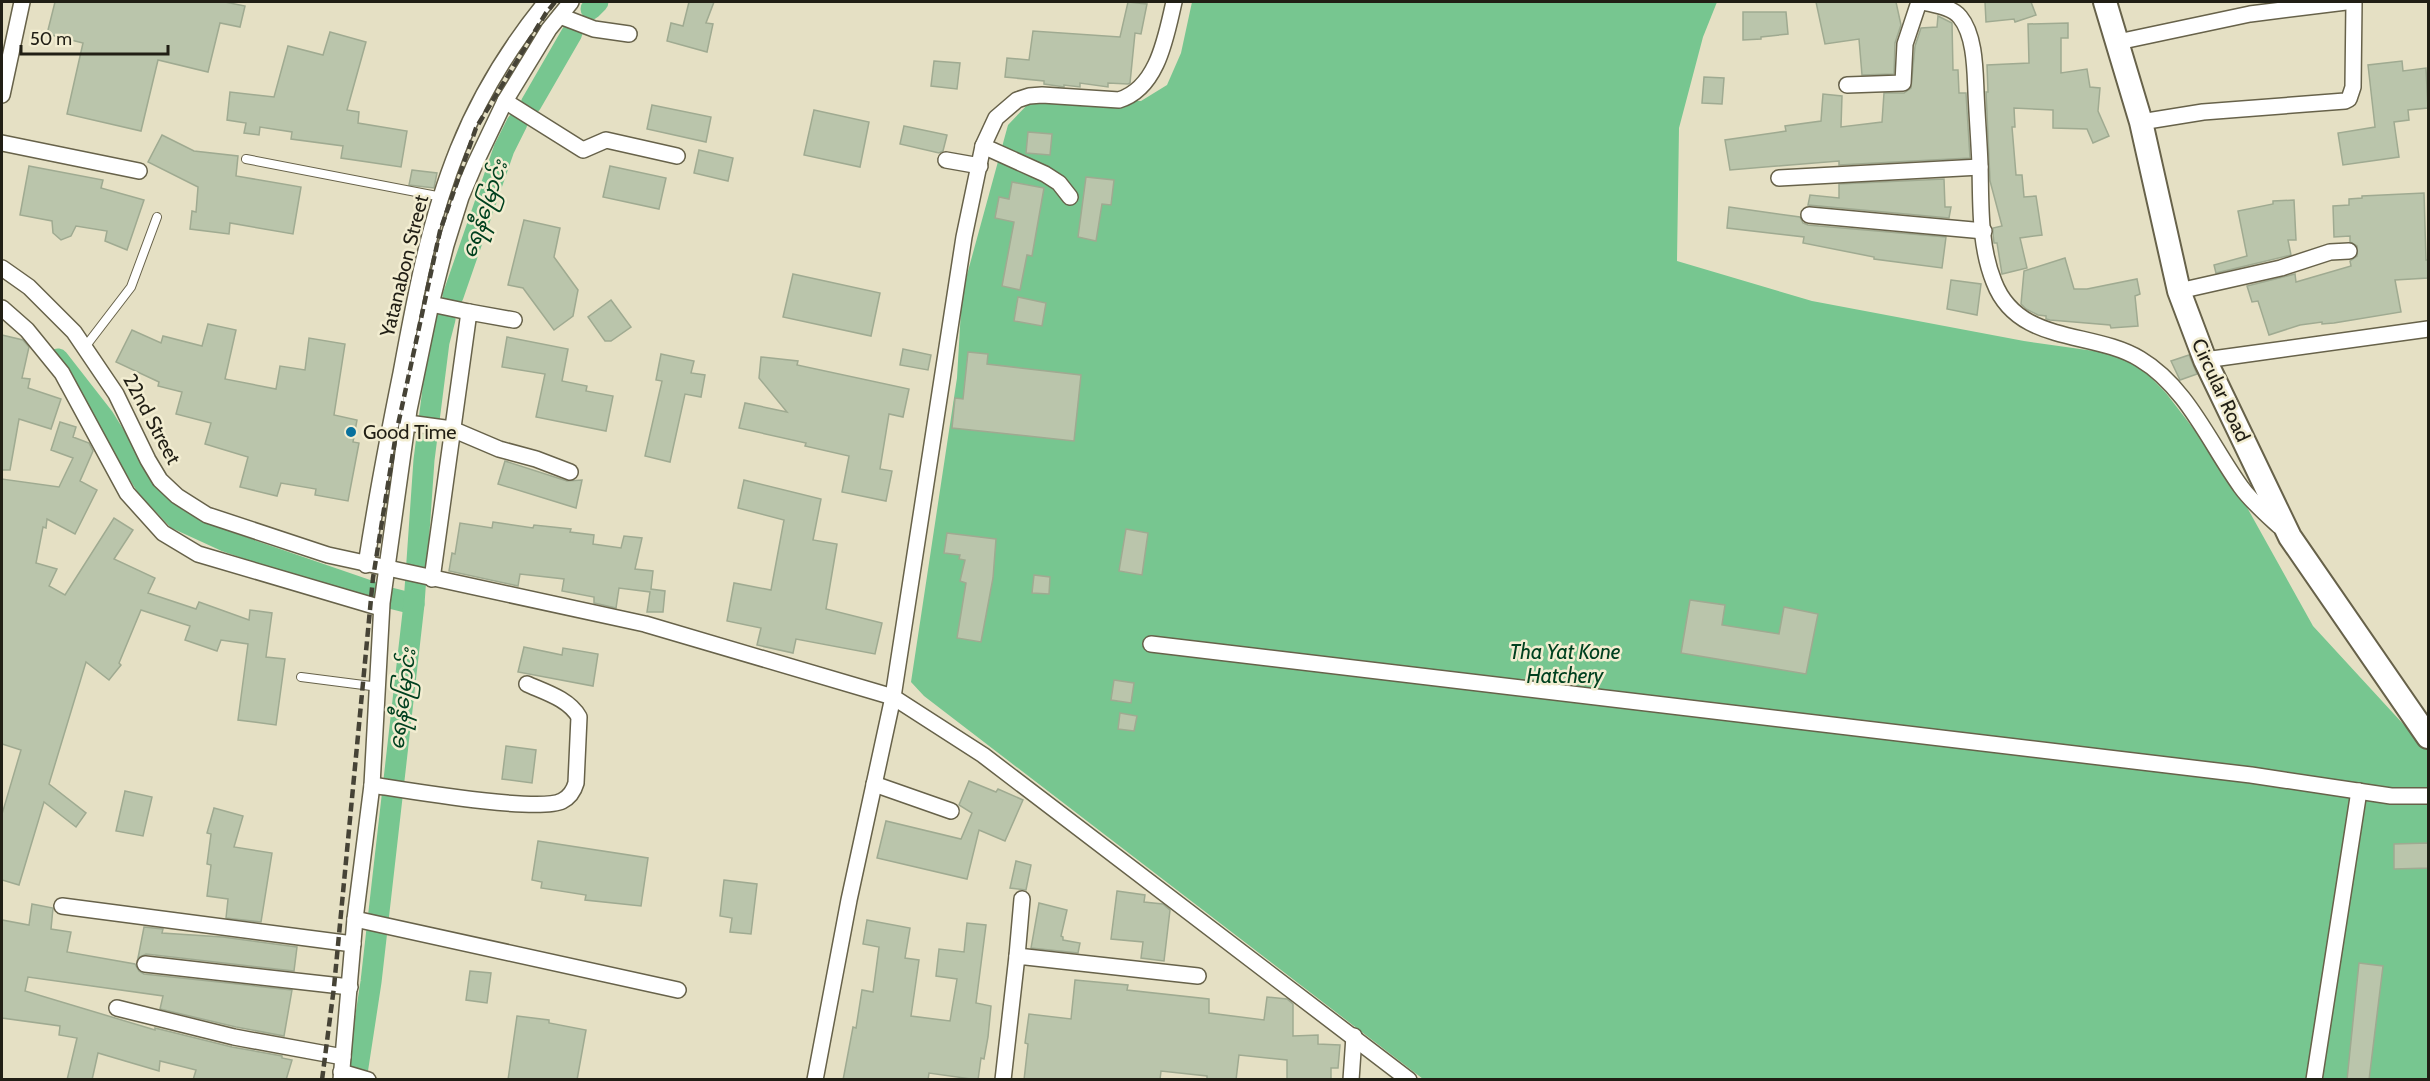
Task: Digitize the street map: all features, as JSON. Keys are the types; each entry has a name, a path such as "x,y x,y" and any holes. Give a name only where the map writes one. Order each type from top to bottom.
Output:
{"street":[{"path":"2,95 22,2"},
{"name":"Yatanabon Street","path":"366,565 416,291 442,197 469,125 499,71 546,2"},
{"path":"342,1069 355,920 372,785 382,606 390,574 413,424 435,305 461,197 505,101 549,29 571,2"},
{"path":"815,1080 849,900 893,697 964,237 983,146 996,118 1017,100 1029,96 1119,100 1131,97 1144,84 1156,64 1167,34 1174,2"},
{"path":"1847,85 1903,83 1905,44 1921,2 1955,12 1962,19 1974,55 1980,200 1986,256 1994,283 2014,313 2030,324 2052,332 2126,350 2157,370 2183,399 2242,490 2290,537"},
{"name":"Circular Road","path":"2105,2 2141,122 2179,291 2205,360 2290,537 2428,737"},
{"path":"2118,42 2284,5 2346,2"},
{"path":"2141,122 2204,112 2349,99 2353,87 2354,2"},
{"path":"560,16 594,29 629,34"},
{"path":"505,101 582,150 606,140 677,156"},
{"path":"2,143 139,171"},
{"path":"983,146 1045,174 1059,183 1070,197"},
{"path":"946,160 980,165"},
{"path":"1779,178 1980,167"},
{"path":"1809,215 1984,231"},
{"path":"2179,291 2281,268 2330,252 2349,251"},
{"name":"22nd Street","path":"2,268 29,287 74,332 127,412 159,480 177,496 207,515 390,574 428,578 645,624 893,697 982,755 1409,1080"},
{"path":"435,305 514,320"},
{"path":"2,308 27,330 62,373 127,493 163,532 198,554 382,606"},
{"path":"428,578 452,429 464,312"},
{"path":"2205,360 2428,329"},
{"path":"413,424 452,429 499,449 536,459 570,472"},
{"path":"1151,644 2251,775 2391,796 2428,796"},
{"path":"372,785 466,799 538,805 561,802 574,790 576,783 579,717 575,710 557,698 527,684"},
{"path":"874,783 951,811"},
{"path":"2314,1080 2359,791"},
{"path":"1003,1080 1022,898"},
{"path":"62,906 353,944"},
{"path":"355,920 678,990"},
{"path":"1017,956 1198,976"},
{"path":"145,964 350,987"},
{"path":"117,1008 234,1038 342,1069 368,1080"},
{"path":"1351,1080 1354,1036"}],"lane":[{"path":"246,159 442,197"},
{"path":"85,347 131,287 157,217"},
{"path":"301,677 379,687"}],"water":[{"name":"Tha Yat Kone Hatchery","path":"1192,2 1717,2 1703,37 1679,128 1677,261 1812,301 2024,341 2130,356 2166,393 2229,475 2313,626 2428,751 2428,1079 1423,1079 924,696 911,682 957,378 962,293 1008,125 1029,103 1141,101 1167,85 1181,53"}],"building":[{"path":"55,2 225,2 245,6 240,27 220,23 208,72 158,60 141,131 67,114 83,43 47,34"},
{"path":"689,2 714,2 706,23 713,24 707,52 667,41 671,23 683,26"},
{"path":"1128,2 1147,4 1141,34 1135,33 1130,83 1108,83 1108,87 1080,83 1080,87 1064,85 1064,87 1044,84 1044,81 1005,77 1007,58 1029,60 1033,31 1120,37"},
{"path":"1816,2 1896,2 1901,25 1895,43 1894,74 1862,75 1859,39 1825,44"},
{"path":"1985,2 2031,2 2036,15 2015,22 2014,19 1986,22"},
{"path":"1743,12 1786,12 1788,34 1743,40"},
{"path":"1938,16 1952,23 1953,70 1958,70 1959,93 1966,93 1970,158 1839,165 1839,161 1730,170 1725,140 1786,131 1785,126 1821,121 1823,94 1842,96 1841,127 1882,122 1884,93 1904,93 1911,88 1915,46 1921,28 1937,27"},
{"path":"2068,23 2068,38 2061,38 2061,73 2087,69 2090,87 2100,88 2098,111 2109,136 2093,143 2087,129 2053,128 2053,110 2014,108 2015,127 2012,127 2016,175 2022,175 2024,197 2036,196 2042,235 2020,238 2027,268 2002,274 1997,243 1994,243 1993,234 1993,228 2002,226 1990,181 1987,65 2029,63 2028,24"},
{"path":"330,32 366,42 347,110 359,112 358,123 407,131 401,167 341,158 343,146 291,139 292,132 260,127 259,135 244,133 246,123 227,120 230,92 274,97 288,46 323,55"},
{"path":"934,61 960,63 957,89 931,86"},
{"path":"2402,61 2403,71 2426,68 2428,108 2408,110 2409,120 2394,122 2399,157 2343,165 2338,133 2375,127 2368,65"},
{"path":"1704,77 1724,78 1722,104 1702,103"},
{"path":"652,105 711,117 706,142 647,129"},
{"path":"814,110 869,122 860,167 804,155"},
{"path":"904,126 947,135 943,151 939,153 900,144"},
{"path":"1028,132 1052,134 1050,155 1026,153"},
{"path":"162,135 194,151 238,156 236,176 301,187 293,234 230,223 229,234 190,229 192,211 196,212 198,187 148,162"},
{"path":"699,150 733,158 728,181 694,173"},
{"path":"29,166 103,180 101,188 144,200 127,250 105,241 107,231 76,226 71,236 61,240 53,233 52,221 20,215"},
{"path":"610,166 666,178 659,209 603,197"},
{"path":"412,170 437,173 434,188 409,185"},
{"path":"1086,177 1114,180 1111,205 1102,204 1096,241 1078,237"},
{"path":"1944,179 1945,207 1951,207 1949,218 1808,205 1810,195 1839,198 1839,184"},
{"path":"1012,182 1044,188 1032,256 1027,255 1020,290 1002,286 1014,222 995,218 999,197 1009,199"},
{"path":"2424,193 2428,278 2395,280 2401,312 2334,323 2300,325 2269,335 2258,301 2252,302 2247,286 2295,274 2296,282 2351,266 2350,261 2357,256 2357,246 2350,242 2350,236 2334,237 2333,206 2349,205 2349,199 2362,198 2362,196"},
{"path":"2294,200 2296,240 2288,240 2291,255 2216,273 2214,265 2247,256 2238,211 2273,204 2273,201"},
{"path":"1729,207 1800,217 1803,223 1808,225 1946,237 1942,268 1874,259 1874,257 1803,243 1804,237 1727,228"},
{"path":"524,220 560,228 554,257 578,290 573,316 554,330 523,288 508,285"},
{"path":"2065,258 2074,289 2087,289 2137,279 2140,294 2135,296 2138,326 2111,328 2110,325 2050,320 2046,319 2046,316 2026,309 2021,304 2024,271"},
{"path":"793,274 880,293 871,336 783,317"},
{"path":"1951,280 1981,284 1977,315 1947,309"},
{"path":"1018,297 1046,303 1042,326 1014,321"},
{"path":"611,300 631,327 611,341 605,341 588,317"},
{"path":"208,324 236,330 225,379 276,389 280,366 305,370 309,338 345,344 334,415 357,420 353,442 359,443 348,501 315,495 316,489 281,483 277,496 240,487 248,457 205,444 211,423 176,414 182,392 158,386 159,382 116,362 132,330 161,343 163,336 202,346"},
{"path":"2,335 23,340 29,347 22,378 30,379 28,388 61,399 51,429 19,419 10,470 2,470"},
{"path":"507,337 568,349 562,381 587,386 586,391 613,396 606,431 536,417 545,374 502,367"},
{"path":"903,349 931,355 928,370 900,365"},
{"path":"968,352 988,354 987,364 1081,375 1074,441 952,428 955,398 963,399"},
{"path":"661,354 694,361 691,373 705,375 701,397 685,394 670,462 645,456 662,381 656,380"},
{"path":"2189,355 2197,374 2180,380 2171,361"},
{"path":"761,357 798,361 797,365 909,389 903,417 889,414 880,469 892,471 886,501 842,492 849,456 805,446 806,443 739,428 745,403 787,412 759,378"},
{"path":"60,422 76,427 73,437 89,443 93,451 80,481 97,490 75,534 47,519 46,528 43,527 36,563 57,569 49,586 65,595 114,518 133,530 114,559 155,578 148,593 196,609 199,602 249,620 250,610 272,613 266,657 285,659 276,725 238,720 248,644 221,640 217,651 185,640 190,626 141,610 119,663 121,665 109,680 86,662 49,784 86,813 76,827 44,802 19,885 2,880 2,814 21,750 2,744 2,479 59,487 73,458 51,450"},
{"path":"505,461 567,481 582,480 576,508 498,484"},
{"path":"744,480 821,499 813,540 837,544 826,609 882,623 875,654 796,639 793,653 757,645 761,628 727,621 734,583 771,590 784,520 738,508"},
{"path":"493,522 533,528 534,525 571,529 570,532 594,535 593,544 621,548 624,536 642,538 635,569 653,571 651,589 665,591 663,612 647,612 650,592 619,588 616,608 594,603 594,597 562,591 564,579 520,574 518,586 449,571 452,553 455,554 460,523 492,528"},
{"path":"1126,529 1148,533 1142,575 1119,571"},
{"path":"947,533 996,539 993,578 981,642 957,638 966,583 960,581 965,560 959,559 960,555 944,553"},
{"path":"1034,575 1050,577 1049,594 1032,593"},
{"path":"1690,600 1725,605 1722,625 1779,634 1784,607 1818,614 1806,674 1681,653"},
{"path":"524,647 562,655 563,648 598,654 593,686 518,672"},
{"path":"1114,680 1134,683 1131,703 1111,700"},
{"path":"1120,713 1137,716 1134,731 1118,729"},
{"path":"506,746 536,750 532,783 502,779"},
{"path":"969,781 996,792 998,789 1023,800 1005,841 979,830 967,879 877,858 886,821 961,839 972,813 959,805"},
{"path":"125,791 152,797 143,836 116,831"},
{"path":"214,808 243,816 234,847 272,853 261,922 226,918 228,899 207,896 211,865 207,864 211,834 207,833"},
{"path":"538,841 648,858 641,906 585,900 586,895 541,888 542,882 532,880"},
{"path":"2428,843 2428,868 2394,869 2394,844"},
{"path":"1016,861 1031,865 1026,890 1010,888"},
{"path":"724,880 757,884 751,934 730,932 732,918 720,916"},
{"path":"1117,891 1145,895 1144,902 1163,904 1170,910 1164,961 1141,958 1143,942 1111,939"},
{"path":"1039,903 1067,910 1061,936 1063,940 1080,943 1078,953 1031,948"},
{"path":"32,904 53,908 51,929 71,932 67,952 135,964 144,974 292,990 284,1036 160,1009 163,996 28,977 25,991 155,1030 155,1028 232,1047 282,1056 282,1058 292,1060 286,1080 193,1080 196,1070 160,1061 159,1071 98,1053 92,1080 67,1080 77,1038 59,1035 60,1026 2,1018 2,920 29,925"},
{"path":"867,920 910,928 905,958 919,960 911,1016 950,1021 957,979 936,976 939,949 964,952 967,923 986,925 976,1003 991,1006 988,1037 984,1059 981,1058 978,1080 929,1073 928,1080 843,1080 853,1027 856,1028 862,990 873,992 879,947 863,944"},
{"path":"144,927 163,929 162,933 223,937 297,947 294,971 146,954 138,958"},
{"path":"2359,963 2383,966 2369,1080 2347,1080"},
{"path":"470,971 491,973 487,1003 466,1000"},
{"path":"1075,980 1128,985 1127,990 1209,999 1209,1013 1264,1020 1267,997 1287,999 1293,1004 1293,1036 1318,1035 1318,1044 1340,1045 1338,1068 1331,1068 1331,1080 1287,1079 1287,1060 1239,1055 1236,1080 1207,1080 1207,1076 1161,1071 1160,1080 1024,1080 1029,1014 1071,1019"},
{"path":"517,1016 549,1020 549,1023 586,1030 577,1080 508,1080"}],"waterway":[{"path":"591,9 598,2"},
{"path":"531,104 572,33"},
{"name":"ရေနီမြောင်း","path":"453,296 504,149 517,123"},
{"name":"ရေနီမြောင်း","path":"356,1080 371,982 414,604 424,460 439,342 445,319"},
{"path":"58,359 104,418 146,486 177,519 225,541 390,598 414,604"}],"railway":[{"path":"322,1080 334,987 373,578 396,434 440,231 476,128 555,2"}],"place":[{"name":"Good Time","path":"351,432"}]}
